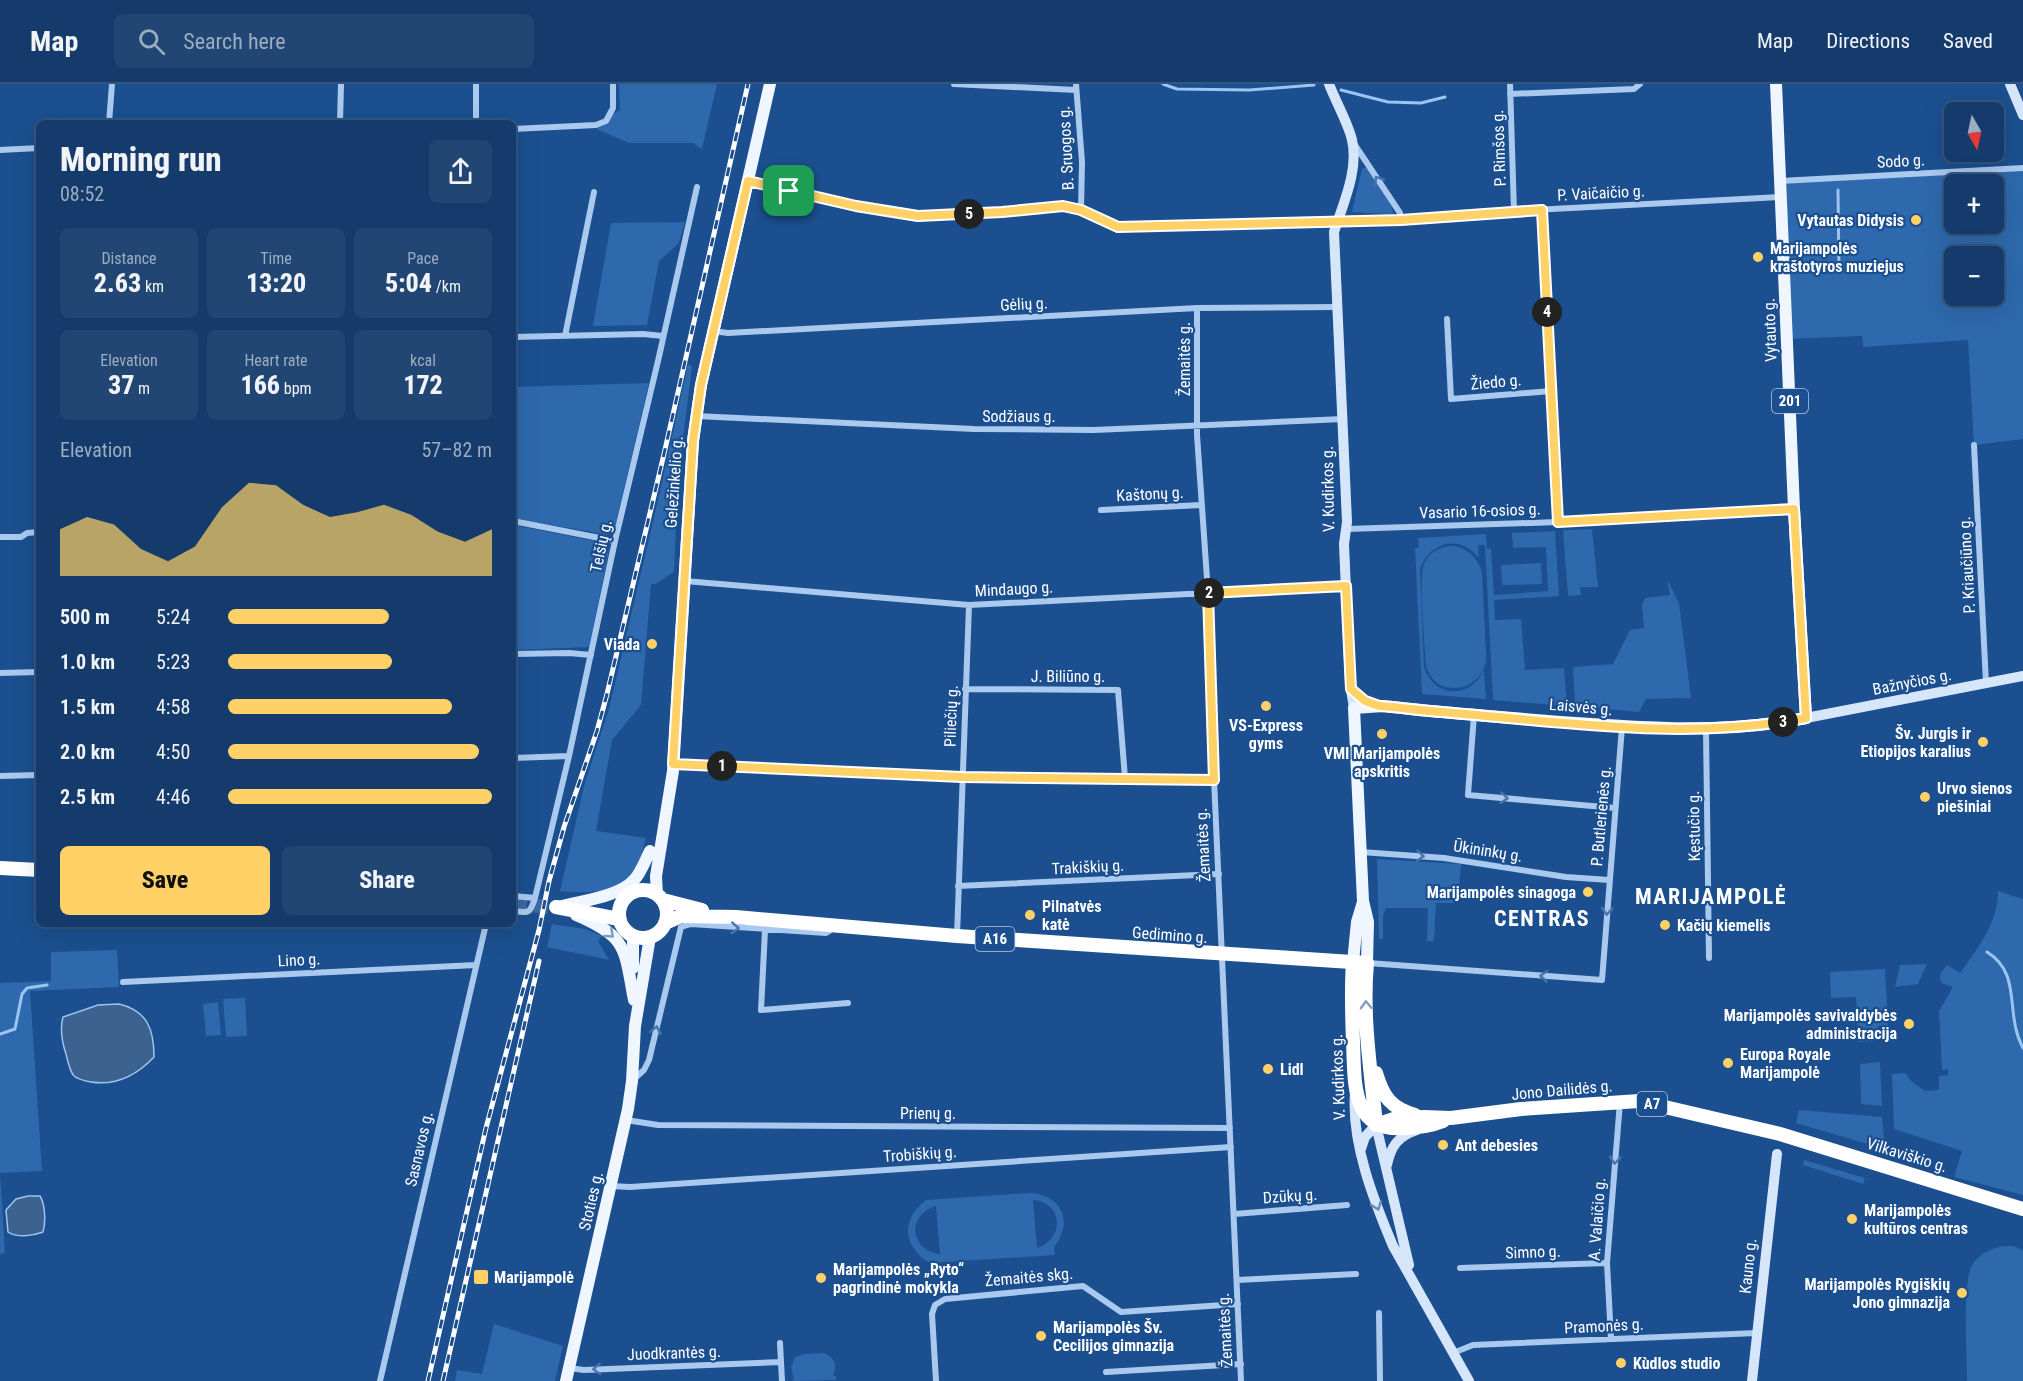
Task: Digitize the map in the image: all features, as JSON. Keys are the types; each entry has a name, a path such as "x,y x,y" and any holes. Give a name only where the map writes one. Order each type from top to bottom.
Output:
{"highway":[{"path":"0,868 36,870"},
{"path":"637,890 651,891 660,897 666,908 665,923 656,934 641,938 633,936 622,926 619,919 620,904 624,898 637,890"},
{"name":"Gedimino g.","path":"660,897 681,906 736,917"},
{"path":"562,908 620,904"},
{"path":"562,908 619,919"},
{"name":"Gedimino g.","path":"665,923 681,916 736,917 957,936 1360,963"},
{"path":"1360,963 1365,982 1368,1048 1376,1125"},
{"name":"V. Kudirkos g.","path":"1355,1090 1350,992 1360,963"},
{"path":"1368,1048 1377,1079 1389,1102 1425,1122"},
{"path":"1355,1090 1362,1109 1376,1125"},
{"name":"Jono Dailidės g.","path":"1425,1122 1521,1109 1639,1101 1780,1134"},
{"path":"1376,1125 1394,1119 1425,1122"},
{"name":"Vilkaviškio g.","path":"1780,1134 2023,1209"}],"main road":[{"name":"Geležinkelio g.","path":"660,897 656,876 663,845 673,764 683,581 696,416 713,331 770,84"},
{"name":"V. Kudirkos g.","path":"1329,84 1352,140 1353,165 1334,232 1347,529 1344,544 1363,901 1357,922 1360,963"},
{"name":"Vytauto g.","path":"1776,84 1794,509 1806,718"},
{"path":"2010,84 2023,116"},
{"name":"Bažnyčios g.","path":"1806,718 2023,676"},
{"path":"1351,689 1365,701 1379,706"},
{"name":"Laisvės g.","path":"1354,708 1379,706 1622,727 1706,730 1806,718"},
{"name":"Geležinkelio g.","path":"637,890 645,874 650,851 665,818"},
{"path":"562,908 602,896 630,884 636,879 650,851"},
{"path":"562,908 604,927 616,939 624,952 634,1000"},
{"name":"Stoties g.","path":"566,1381 626,1120 632,1081 635,1026 633,936"},
{"name":"Stoties g.","path":"635,1026 650,937"},
{"name":"V. Kudirkos g.","path":"1355,1090 1354,1108 1361,1149 1383,1224 1469,1381"},
{"path":"1386,1168 1393,1144 1425,1122"},
{"name":"V. Kudirkos g.","path":"1376,1125 1411,1277"},
{"path":"1361,1149 1365,1137 1376,1125"},
{"name":"Kauno g.","path":"1752,1381 1777,1155"}],"street":[{"path":"110,120 112,84"},
{"path":"340,120 341,84"},
{"path":"476,84 476,120"},
{"path":"516,129 596,125 606,121 613,108 614,84"},
{"path":"954,84 1076,87"},
{"name":"P. Rimšos g.","path":"1510,84 1514,211"},
{"path":"1510,94 1634,89 1640,84"},
{"name":"B. Sruogos g.","path":"1076,87 1082,162 1081,210"},
{"path":"1352,140 1400,213 1401,220"},
{"path":"0,150 36,148"},
{"path":"1353,165 1368,164"},
{"name":"Sodo g.","path":"1780,181 2023,168"},
{"name":"P. Vaičaičio g.","path":"748,181 856,206 918,216 1063,206 1081,210 1118,227 1401,220 1514,211 1780,197"},
{"name":"Telšių g.","path":"516,911 531,910 535,898 697,187"},
{"path":"566,336 594,192"},
{"path":"1542,210 1558,522"},
{"name":"Gėlių g.","path":"713,331 728,333 1197,308 1337,307"},
{"name":"Žemaitės g.","path":"1197,308 1201,505 1208,593 1214,780 1241,1381"},
{"name":"Žiedo g.","path":"1447,319 1451,399 1551,391"},
{"path":"516,337 643,334 663,336"},
{"name":"Sodžiaus g.","path":"696,416 974,429 1094,430 1343,419"},
{"name":"P. Kriaučiūno g.","path":"1974,445 1986,683"},
{"name":"Kaštonų g.","path":"1101,510 1201,505"},
{"name":"Vasario 16-osios g.","path":"1347,529 1558,522 1794,509"},
{"path":"516,522 615,541"},
{"path":"0,537 21,537 27,532 36,532"},
{"name":"Mindaugo g.","path":"683,581 969,605 1346,586"},
{"name":"Piliečių g.","path":"957,936 969,605"},
{"path":"516,654 591,655"},
{"path":"0,673 36,672"},
{"name":"J. Biliūno g.","path":"965,689 1118,690 1125,778"},
{"path":"1474,715 1468,795 1615,808"},
{"name":"P. Butlerienės g.","path":"1602,980 1622,727"},
{"name":"Kęstučio g.","path":"1706,730 1709,958"},
{"path":"516,758 569,756"},
{"path":"673,764 962,777 1214,780"},
{"path":"0,776 36,775"},
{"name":"Ūkininkų g.","path":"1361,852 1444,858 1566,877 1609,880"},
{"name":"Trakiškių g.","path":"958,886 1219,874"},
{"path":"516,896 535,898"},
{"path":"632,1081 644,1070 650,1060 681,927 692,924 826,933 837,926"},
{"name":"Sasnavos g.","path":"380,1381 485,927"},
{"path":"765,930 761,1010 848,1003"},
{"name":"Gedimino g.","path":"1360,963 1602,980"},
{"name":"Lino g.","path":"123,982 476,965"},
{"name":"A. Valaičio g.","path":"1611,1339 1607,1263 1620,1101"},
{"name":"Prienų g.","path":"626,1120 658,1125 1230,1128"},
{"name":"Trobiškių g.","path":"611,1186 630,1187 1231,1147"},
{"name":"Dzūkų g.","path":"1234,1214 1347,1205"},
{"name":"Simno g.","path":"1460,1268 1607,1263"},
{"path":"1236,1280 1356,1274"},
{"name":"Žemaitės skg.","path":"936,1381 932,1314 935,1305 945,1299 1083,1286 1121,1312 1238,1304"},
{"path":"1379,1312 1380,1381"},
{"name":"Pramonės g.","path":"1453,1353 1473,1345 1757,1333"},
{"path":"780,1343 782,1381"},
{"name":"Juodkrantės g.","path":"569,1368 584,1370 781,1362"},
{"path":"1106,1372 1240,1364"}],"shaded area":[{"path":"619,84 717,84 702,149 693,143 629,143 596,129 608,123 611,115 620,110"},
{"path":"1364,168 1367,168 1392,207 1393,213 1352,212"},
{"path":"2023,168 2023,439 1974,445 1968,340 1863,347 1862,336 1787,339 1780,181"},
{"path":"685,222 679,243 659,261 647,325 593,326 611,223"},
{"path":"688,364 692,367 680,462 675,483 674,572 655,584 651,584 641,705 612,740 596,831 646,838 635,870 621,884 601,891 560,891 584,786 609,709"},
{"path":"649,383 614,531 608,535 516,519 516,387"},
{"path":"516,526 601,542 609,550 589,647 516,650"},
{"path":"1592,529 1598,587 1580,587 1581,595 1568,596 1563,530"},
{"path":"1555,531 1559,596 1494,600 1495,620 1521,619 1525,670 1564,668 1567,706 1493,700 1485,545 1478,545 1479,558 1464,546 1442,545 1425,559 1420,572 1424,667 1429,677 1436,685 1444,689 1462,690 1478,680 1484,670 1486,699 1422,694 1415,548 1419,548 1418,538 1486,534 1487,549 1491,549 1494,595 1548,591 1546,547 1513,548 1512,533"},
{"path":"1449,546 1461,548 1470,553 1482,572 1485,667 1479,677 1459,688 1443,686 1430,675 1426,666 1423,629 1422,572 1424,564 1434,552"},
{"path":"1541,563 1542,584 1502,585 1501,565"},
{"path":"1667,579 1679,603 1691,698 1646,699 1639,712 1575,706 1573,667 1613,664 1630,630 1644,628 1642,605 1645,598 1670,595"},
{"path":"1377,859 1461,864 1458,903 1436,903 1434,941 1427,941 1428,908 1386,908 1383,915 1383,939 1379,939"},
{"path":"1998,891 2023,899 2023,1195 1954,1177 1962,1151 1894,1129 1892,1074 1906,1073 1911,1081 1925,1091 1939,1090 1939,1076 1948,1075 1948,1069 1942,1070 1939,1011 1953,987 1941,983 1940,974 1947,965 1960,973 1974,954 1995,914"},
{"path":"552,924 585,929 602,936 598,941 609,960 547,947"},
{"path":"117,950 119,987 30,991 42,1171 0,1173 0,983 51,981 51,952"},
{"path":"1927,964 1918,984 1895,987 1900,965"},
{"path":"1885,969 1888,1025 1878,1026 1879,1041 1858,1042 1856,997 1831,998 1830,972"},
{"path":"245,998 247,1036 226,1037 223,999"},
{"path":"218,1002 221,1035 206,1036 203,1004"},
{"path":"119,1004 137,1011 147,1023 153,1038 154,1057 133,1074 117,1081 100,1083 84,1081 76,1077 72,1074 63,1045 63,1017 98,1005"},
{"path":"1880,1062 1882,1106 1861,1104 1860,1064"},
{"path":"1799,1110 1882,1117 1885,1149 1796,1123"},
{"path":"1804,1160 1865,1178 1863,1184 1803,1165"},
{"path":"0,1173 5,1253 0,1254"},
{"path":"1030,1193 1041,1195 1057,1204 1064,1219 1060,1238 1054,1247 1055,1255 930,1263 914,1249 908,1233 912,1216 926,1200","holes":["1033,1200 1043,1202 1050,1207 1057,1221 1052,1237 1037,1248","936,1206 940,1254 922,1246 915,1232 920,1217 927,1210"]},
{"path":"40,1196 42,1199 43,1232 25,1236 12,1234 8,1232 6,1210 16,1199"},
{"path":"2003,1246 2013,1246 2023,1250 2023,1381 1967,1381 1966,1303 1969,1274 1972,1265 1981,1255"},
{"path":"494,1324 563,1346 555,1381 455,1381 457,1370 482,1374"},
{"path":"823,1353 830,1356 834,1362 833,1376 836,1376 836,1380 792,1381 794,1379 791,1367 795,1357"}],"waterway":[{"path":"1163,84 1177,89 1249,90 1314,85"},
{"path":"1341,90 1388,102 1421,103 1445,97"},
{"path":"1838,190 1839,271"},
{"path":"1987,952 2005,971 2017,1035 2023,1048"},
{"path":"0,1034 15,1029 22,994 27,988 47,985"}],"tunnel":[{"path":"516,904 556,907"}],"railway":[{"path":"428,1381 486,1128 539,930 549,881 607,694 748,84"},
{"path":"443,1381 539,961"}],"place":[{"name":"Vytautas Didysis","path":"1916,220"},
{"name":"Marijampolės kraštotyros muziejus","path":"1758,257"},
{"name":"Viada","path":"652,644"},
{"name":"VS-Express gyms","path":"1266,706"},
{"name":"VMI Marijampolės apskritis","path":"1382,734"},
{"name":"Šv. Jurgis ir Etiopijos karalius","path":"1983,742"},
{"name":"Urvo sienos piešiniai","path":"1925,797"},
{"name":"Marijampolės sinagoga","path":"1588,892"},
{"name":"Pilnatvės katė","path":"1030,915"},
{"name":"Kačių kiemelis","path":"1665,925"},
{"name":"Marijampolės savivaldybės administracija","path":"1909,1024"},
{"name":"Europa Royale Marijampolė","path":"1728,1063"},
{"name":"Lidl","path":"1268,1069"},
{"name":"Ant debesies","path":"1443,1145"},
{"name":"Marijampolės kultūros centras","path":"1852,1219"},
{"name":"Marijampolė","path":"481,1277"},
{"name":"Marijampolės „Ryto“ pagrindinė mokykla","path":"821,1278"},
{"name":"Marijampolės Rygiškių Jono gimnazija","path":"1962,1293"},
{"name":"Marijampolės Šv. Cecilijos gimnazija","path":"1041,1336"},
{"name":"Kùdlos studio","path":"1621,1363"}],"district":[{"name":"MARIJAMPOLĖ","path":"1711,896"},
{"name":"CENTRAS","path":"1542,918"}],"route":[{"path":"748,181 789,191 882,212 918,216 1063,206 1081,210 1118,227 1401,220 1542,210 1558,522 1794,509 1806,718 1748,726 1688,730 1622,727 1379,706 1365,701 1351,689 1346,586 1208,593 1214,780 962,777 673,764 693,441 701,385 748,181"}]}
